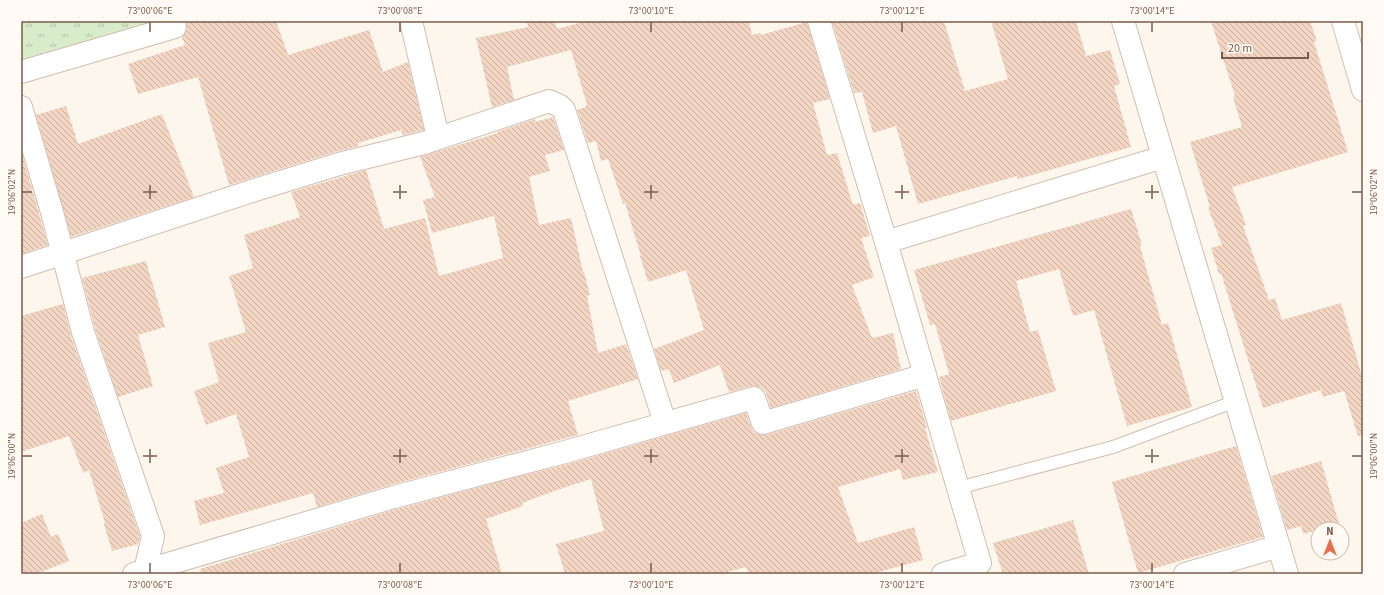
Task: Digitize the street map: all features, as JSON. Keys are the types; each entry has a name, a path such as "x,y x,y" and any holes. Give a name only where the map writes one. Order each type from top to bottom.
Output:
{"street":[{"path":"21,72 175,27 173,21"},
{"path":"411,21 438,137"},
{"path":"819,21 982,568 942,574"},
{"path":"1123,21 1287,574"},
{"path":"1343,21 1363,90"},
{"path":"21,267 262,188 339,164 424,143 438,137 549,101 560,106 564,110 666,424"},
{"path":"21,107 52,212 83,332 153,536 141,573"},
{"path":"886,242 1164,157"},
{"path":"141,573 394,498 666,424 754,398 763,424 925,375"},
{"path":"1185,574 1279,546"}],"lane":[{"path":"958,488 1113,447 1236,401"}],"green space":[{"path":"21,21 160,21 21,63"}],"building":[{"path":"186,21 276,21 288,55 369,30 383,72 408,62 424,130 403,135 401,130 358,143 359,146 229,185 198,77 138,94 128,64 185,45 182,37 187,30"},
{"path":"527,21 555,21 557,29 587,21 749,21 752,35 760,33 761,35 807,22 830,99 813,103 827,155 837,153 853,205 860,203 870,236 861,238 874,277 852,285 872,338 893,333 901,369 771,408 766,393 762,388 757,386 751,386 729,392 720,365 674,383 669,369 661,371 654,349 704,330 686,270 648,282 625,203 623,204 608,159 601,161 596,141 588,143 577,110 586,107 585,106 587,105 571,50 507,67 514,100 492,107 476,38 528,27"},
{"path":"832,21 944,21 965,91 1008,79 991,21 1076,21 1086,56 1110,50 1120,84 1114,86 1131,147 1018,179 1017,176 918,204 896,126 873,133 862,92 854,93"},
{"path":"1211,21 1310,21 1317,41 1314,42 1348,152 1232,187 1246,225 1243,226 1269,300 1275,298 1282,320 1341,303 1363,380 1363,435 1358,436 1344,391 1323,397 1321,390 1263,408 1221,273 1219,274 1211,248 1222,245 1208,208 1210,207 1190,142 1242,127 1233,97 1235,96"},
{"path":"66,106 78,144 162,114 194,197 71,237 36,115"},
{"path":"553,117 564,150 545,155 550,171 529,177 539,225 571,218 583,272 590,295 587,296 598,353 626,344 638,379 568,401 578,435 390,485 317,507 313,493 200,525 194,501 224,493 216,468 249,457 236,414 206,425 194,391 219,382 208,343 246,332 229,276 253,268 244,235 300,217 291,192 366,170 384,229 425,218 439,276 503,258 494,216 432,233 423,200 435,197 420,157 498,133 497,132 535,119 535,122"},
{"path":"21,151 48,245 21,254"},
{"path":"1131,209 1142,245 1140,246 1162,325 1168,323 1192,407 1127,426 1094,310 1073,316 1059,269 1016,281 1030,332 1038,330 1056,391 951,421 939,377 949,374 935,324 930,325 914,270"},
{"path":"146,261 165,327 138,335 153,386 118,397 95,328 82,278"},
{"path":"63,304 71,336 140,537 138,544 112,551 89,470 83,473 69,436 21,452 21,316"},
{"path":"916,391 938,472 903,480 900,469 838,487 858,543 914,527 923,560 871,574 748,574 746,567 721,574 565,574 556,544 604,531 591,479 522,503 523,506 486,519 502,574 201,574 200,569 397,509 568,464 746,413 754,432 760,435 766,435"},
{"path":"1236,446 1263,537 1138,573 1112,482"},
{"path":"1321,461 1338,521 1310,521 1310,532 1303,534 1301,526 1287,530 1271,476"},
{"path":"42,514 51,537 58,534 69,561 36,574 21,574 21,523"},
{"path":"1073,520 1089,574 1003,574 993,543"}]}
